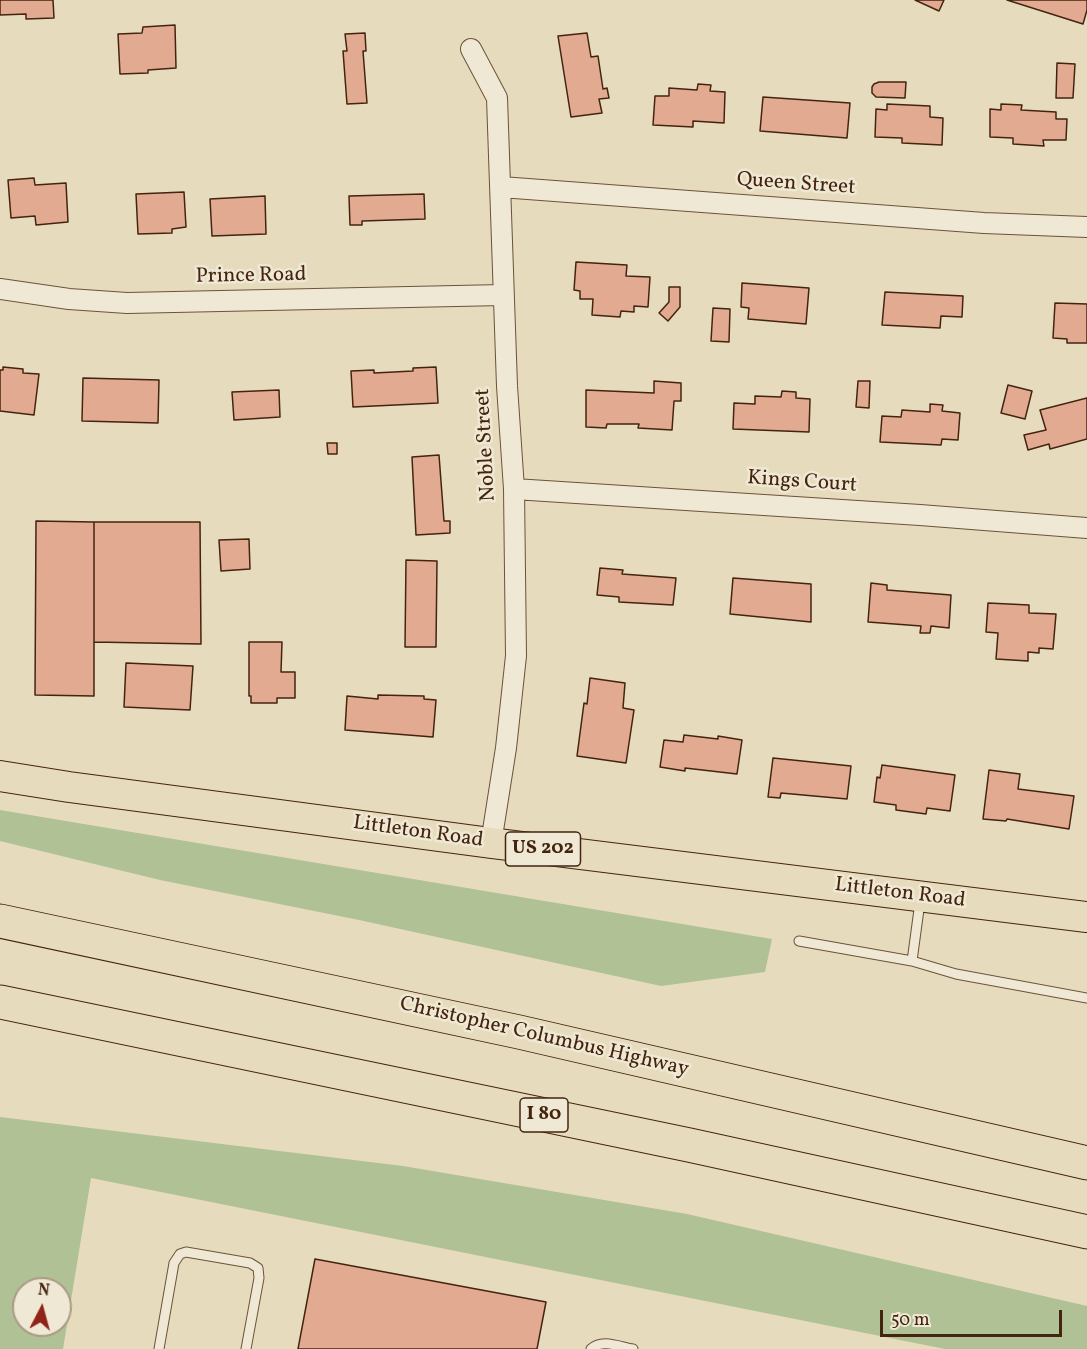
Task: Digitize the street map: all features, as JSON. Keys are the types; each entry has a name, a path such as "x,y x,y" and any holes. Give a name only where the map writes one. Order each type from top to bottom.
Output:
{"highway":[{"name":"Christopher Columbus Highway","path":"0,921 508,1029 1087,1163"},
{"name":"I 80","path":"0,1002 700,1148 1087,1232"}],"main road":[{"name":"Littleton Road","path":"0,776 490,843 1087,917"}],"street":[{"name":"Noble Street","path":"471,49 497,98 514,489 516,656 506,748 490,843"},
{"name":"Queen Street","path":"501,188 984,223 1087,227"},
{"name":"Prince Road","path":"0,289 69,299 127,303 504,295"},
{"name":"Kings Court","path":"514,489 1087,528"}],"lane":[{"path":"912,961 920,896"},
{"path":"799,941 912,961 956,974 1087,998"},
{"path":"159,1349 174,1263 180,1254 186,1252 250,1263 258,1268 259,1278 246,1349"},
{"path":"591,1349 603,1343 633,1349"}],"green space":[{"path":"0,810 772,939 765,972 661,986 359,920 160,880 0,841"},
{"path":"0,1117 403,1166 687,1214 1087,1306 1087,1349 945,1349 91,1178 72,1294 72,1277 12,1277 12,1337 65,1337 63,1349 0,1349"}],"building":[{"path":"0,0 53,0 54,18 26,19 26,14 0,15"},
{"path":"915,0 944,0 939,11"},
{"path":"1007,0 1087,0 1087,10 1083,24"},
{"path":"175,25 176,68 148,70 148,73 120,74 118,34 142,33 143,27"},
{"path":"365,33 366,51 363,51 367,103 347,104 343,51 347,51 345,34"},
{"path":"587,33 591,57 598,56 603,89 607,88 609,98 599,99 602,113 571,117 558,36"},
{"path":"1057,63 1075,64 1073,98 1056,98"},
{"path":"879,82 906,82 905,98 876,97 872,93 872,87"},
{"path":"698,84 711,85 710,91 725,92 724,123 693,121 693,127 653,125 655,96 669,96 669,88 697,90"},
{"path":"763,97 850,103 847,138 760,131"},
{"path":"887,104 930,106 930,117 943,118 942,145 902,143 902,138 875,137 876,109 887,110"},
{"path":"1001,104 1022,105 1021,110 1056,112 1056,119 1067,119 1066,140 1043,140 1044,146 1013,144 1013,138 990,137 990,109 1001,110"},
{"path":"34,178 35,185 66,183 68,222 36,225 35,216 11,218 8,180"},
{"path":"184,192 186,227 172,229 172,233 138,234 136,194"},
{"path":"424,194 425,219 362,221 362,225 350,225 349,196"},
{"path":"265,196 266,234 212,236 210,199"},
{"path":"576,262 627,265 626,276 650,277 648,307 634,306 634,312 621,311 620,317 592,315 593,299 580,299 580,291 574,290"},
{"path":"742,283 809,288 806,324 748,319 749,308 741,307"},
{"path":"669,287 680,287 680,307 668,321 659,313 669,302"},
{"path":"885,292 963,296 962,317 941,316 940,328 882,325"},
{"path":"1055,303 1087,304 1087,343 1067,343 1067,339 1053,338"},
{"path":"713,308 730,309 729,342 711,341"},
{"path":"3,367 23,369 23,373 39,374 34,415 0,411 0,370 3,370"},
{"path":"436,367 438,403 353,407 351,371 374,370 374,373"},
{"path":"83,378 159,380 158,423 82,421"},
{"path":"654,381 681,383 681,401 674,401 672,430 638,428 639,424 607,424 606,428 586,427 586,390 654,393"},
{"path":"858,381 870,381 869,408 856,407"},
{"path":"1008,385 1032,391 1025,419 1001,413"},
{"path":"279,390 280,417 234,420 232,392"},
{"path":"782,391 796,392 796,398 810,399 809,432 733,429 734,403 755,404 755,396 781,397"},
{"path":"1087,398 1087,439 1050,449 1049,444 1028,450 1024,435 1046,430 1040,410"},
{"path":"930,404 943,405 942,411 960,413 958,440 942,439 941,445 880,442 882,416 901,417 902,410 930,412"},
{"path":"327,443 337,443 337,454 328,454"},
{"path":"439,455 444,521 450,521 450,533 416,535 412,457"},
{"path":"36,521 94,522 94,696 35,695"},
{"path":"94,522 200,522 201,644 94,642"},
{"path":"249,539 250,569 221,571 219,540"},
{"path":"406,560 437,561 436,647 405,647"},
{"path":"600,568 623,570 622,574 676,578 673,605 619,602 619,597 597,595"},
{"path":"733,578 811,584 811,622 730,614"},
{"path":"871,583 887,585 887,590 951,595 949,628 931,626 930,633 920,633 921,626 868,622"},
{"path":"988,603 1029,605 1029,613 1056,614 1053,649 1039,648 1039,653 1028,652 1028,661 996,659 998,633 986,632"},
{"path":"249,642 282,642 281,672 295,672 295,698 277,698 277,703 251,703"},
{"path":"126,663 193,666 190,710 124,707"},
{"path":"590,678 625,683 623,708 634,710 626,763 577,756 584,703 587,704"},
{"path":"378,695 424,696 424,699 436,700 433,737 345,730 347,696 378,699"},
{"path":"684,735 718,739 718,736 742,740 737,774 660,767 664,740 683,742"},
{"path":"773,758 851,766 847,799 781,793 780,798 768,797"},
{"path":"882,765 955,775 950,811 927,808 926,814 896,810 896,805 874,802 877,777 880,778"},
{"path":"989,770 1020,774 1018,789 1074,796 1069,829 1007,819 1006,821 983,819"},
{"path":"315,1259 546,1302 537,1349 298,1349"}]}
